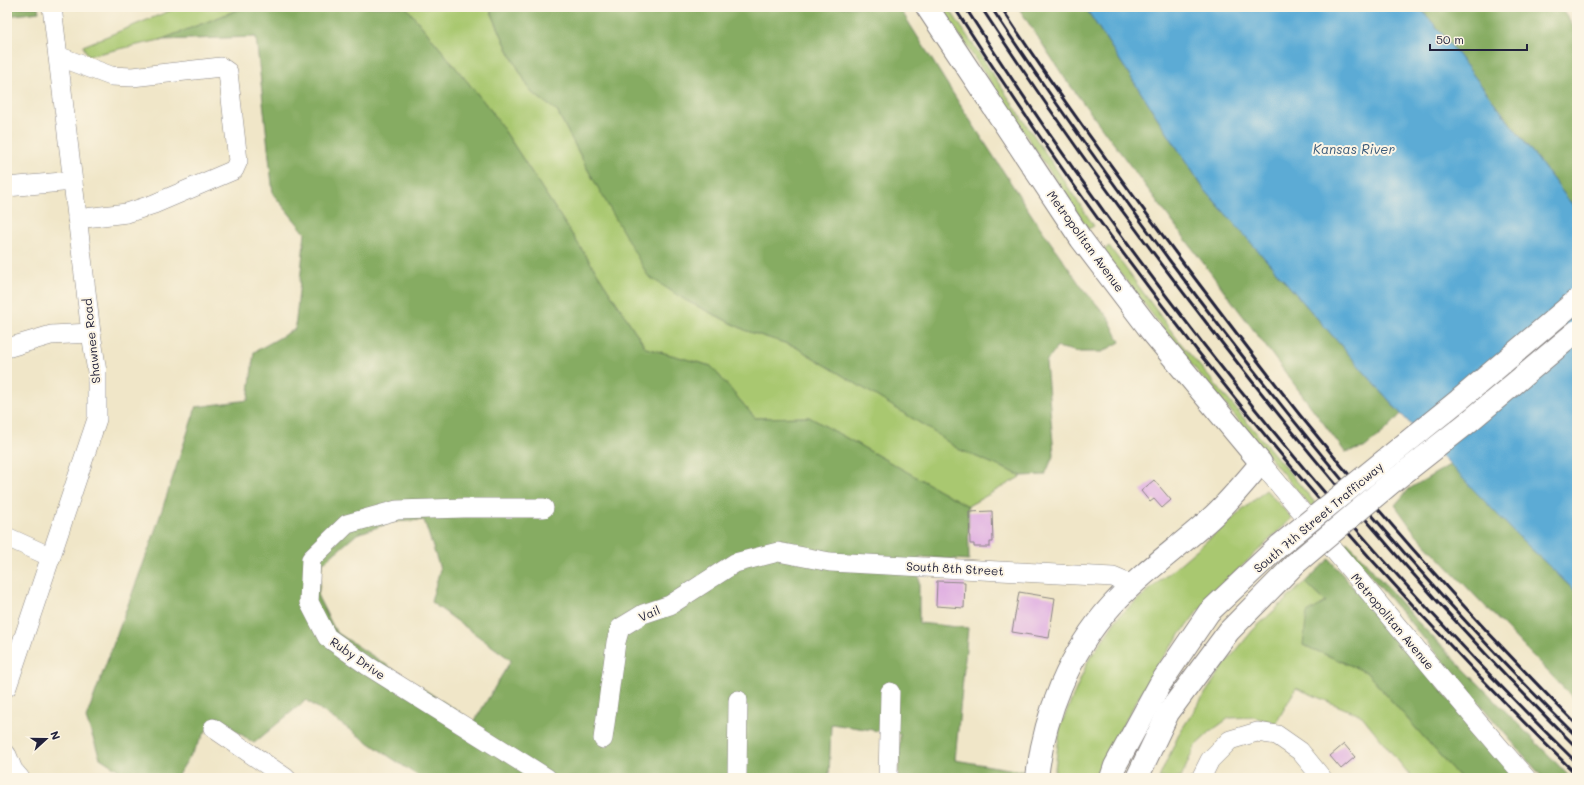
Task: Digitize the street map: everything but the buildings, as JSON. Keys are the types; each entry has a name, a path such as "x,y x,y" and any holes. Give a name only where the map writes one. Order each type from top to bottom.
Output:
{"main road":[{"name":"Metropolitan Avenue","path":"927,7 1081,239 1151,331 1261,463"},
{"name":"South 7th Street Trafficway","path":"1111,778 1115,766 1160,684 1209,612 1280,545 1459,400 1577,300"},
{"name":"South 7th Street Trafficway","path":"1137,778 1168,713 1229,631 1296,563 1391,483 1466,424 1577,331"},
{"path":"1037,778 1050,717 1070,667 1096,624 1132,585 1211,518 1261,463"}],"street":[{"name":"Shawnee Road","path":"7,687 97,419 97,372 52,7"},
{"path":"58,56 111,76 132,77 221,67 228,72 238,161 234,170 154,204 127,213 77,218"},
{"path":"7,187 73,180"},
{"path":"7,348 51,335 91,332"},
{"name":"Metropolitan Avenue","path":"1261,463 1526,778"},
{"name":"Ruby Drive","path":"544,508 396,510 347,524 311,559 309,602 327,637 368,666 547,778"},
{"path":"7,537 51,557"},
{"name":"South 8th Street","path":"778,552 830,562 1112,577 1132,585"},
{"name":"Vail","path":"603,738 616,642 620,628 643,614 670,605 735,563 778,552"},
{"path":"888,778 890,692"},
{"path":"737,778 738,700"},
{"path":"213,728 286,778"},
{"path":"1201,778 1210,760 1230,740 1257,732 1277,736 1300,751 1322,778"},
{"path":"7,755 13,770 20,778"}],"green space":[{"path":"7,7 38,7 39,12 7,16"},
{"path":"179,7 245,7 160,40 88,56 83,46"},
{"path":"245,7 406,7 493,113 646,348 711,366 755,418 809,417 968,506 969,560 919,557 919,623 968,628 955,760 1027,772 1026,778 898,778 900,734 831,724 829,778 421,778 306,700 254,743 215,717 176,778 131,778 100,758 86,718 152,540 196,407 248,400 254,352 295,329 305,233 273,194 256,37 160,40","holes":["424,520 440,569 431,602 511,660 474,722 336,632 318,597 322,564 357,534 393,522"]},
{"path":"406,7 489,7 508,50 531,92 557,111 588,170 614,214 685,300 747,331 794,346 928,428 958,449 1022,476 968,506 809,417 755,418 711,366 646,348 493,113"},
{"path":"489,7 899,7 1033,217 1083,289 1108,317 1120,342 1102,352 1078,352 1057,347 1046,362 1054,454 1045,475 1022,476 958,449 928,428 794,346 747,331 685,300 648,276 588,170 557,111 531,92 508,50"},
{"path":"941,7 948,7 1094,226 1088,229"},
{"path":"1018,7 1085,7 1204,189 1401,414 1386,430 1364,448 1345,452 1066,80"},
{"path":"1419,7 1560,7 1577,32 1577,211 1439,30"},
{"path":"1109,246 1178,340 1316,504 1311,507 1182,353 1103,251"},
{"path":"1451,464 1518,536 1577,593 1577,702 1415,533 1395,505 1409,489"},
{"path":"1266,490 1292,518 1197,612 1158,664 1117,735 1100,778 1054,778 1060,727 1088,661 1119,616"},
{"path":"1348,542 1413,617 1571,778 1543,778 1344,545"},
{"path":"1329,559 1517,778 1460,778 1366,672 1303,645 1307,613 1326,602 1305,582"},
{"path":"1305,582 1327,603 1303,645 1366,672 1460,778 1412,778 1362,716 1296,688 1276,723 1253,717 1229,718 1211,731 1195,746 1181,778 1159,778 1180,732 1222,668 1253,630"}],"water":[{"name":"Kansas River","path":"1085,7 1419,7 1439,30 1577,211 1577,593 1518,536 1401,414 1204,189"}],"railway":[{"path":"954,7 1022,111 1093,212 1167,312 1244,409 1323,504 1405,597 1490,687 1577,775"},
{"path":"965,7 1032,109 1102,209 1174,306 1250,402 1328,496 1408,587 1491,676 1577,763"},
{"path":"981,7 1095,173 1184,294 1257,388 1344,495 1435,599 1577,748"},
{"path":"991,7 1124,199 1265,385 1364,506 1416,566 1468,624 1577,737"},
{"path":"1001,7 1065,102 1110,164 1208,296 1299,414 1399,534 1504,650 1577,725"}]}
